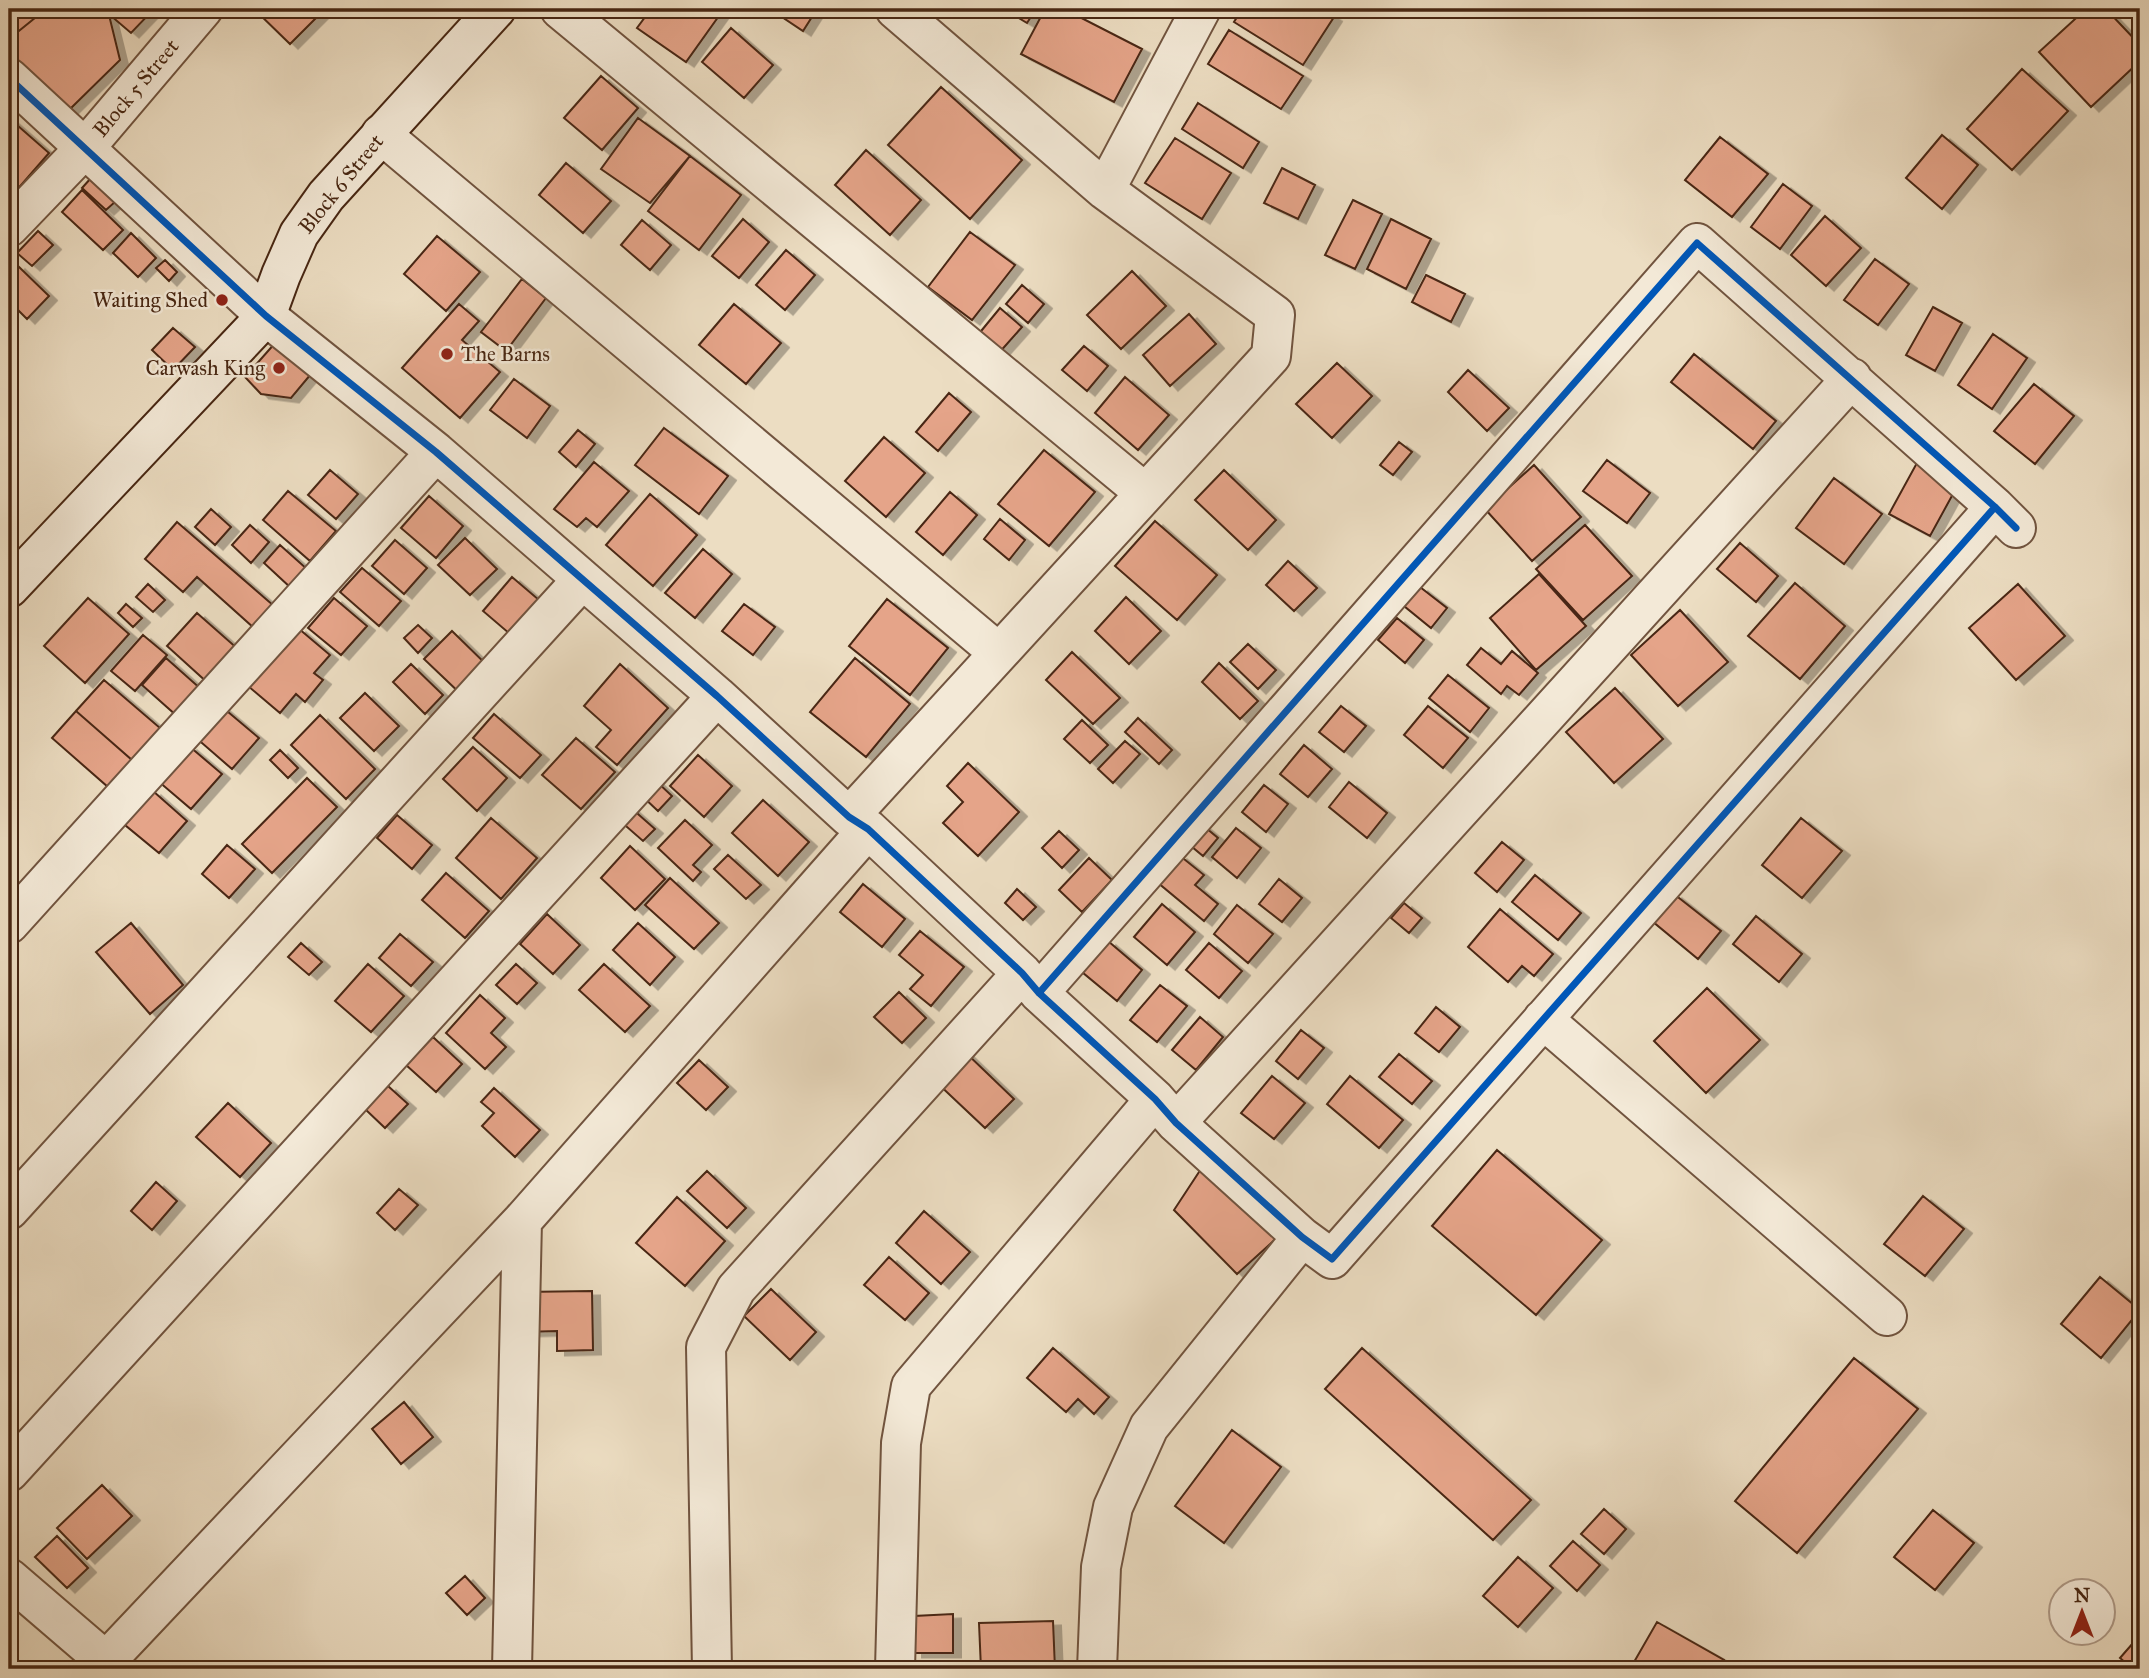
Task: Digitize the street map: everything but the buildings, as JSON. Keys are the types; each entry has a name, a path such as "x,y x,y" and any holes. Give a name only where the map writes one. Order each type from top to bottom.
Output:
{"street":[{"name":"Block 5 Street","path":"9,227 85,148 203,9"},
{"name":"Block 6 Street","path":"9,589 266,316 299,234 326,196 496,9"},
{"path":"560,9 1145,493"},
{"path":"9,1578 111,1665 522,1220 999,653 1270,356 1275,315 1105,190 895,9"},
{"path":"1105,190 1201,9"},
{"path":"9,78 266,316 436,452 716,696 858,823 1030,983 1165,1111 1302,1237 1332,1259 1543,1019 2006,517 1697,243 1030,983 736,1289 706,1348 712,1669"},
{"path":"381,134 999,653"},
{"path":"895,1669 901,1443 911,1386 1852,378"},
{"path":"9,924 436,452"},
{"path":"9,1210 581,581"},
{"path":"9,1472 716,696"},
{"path":"1543,1019 1887,1317"},
{"path":"512,1669 522,1220"},
{"path":"1097,1669 1101,1567 1113,1507 1149,1427 1302,1237"}],"cycle path":[{"path":"9,78 266,316 436,452 717,696 849,817 868,829 1022,973 1039,993 1155,1099 1176,1123 1302,1237 1332,1259 1995,507"},
{"path":"1039,993 1697,243 2016,528"}],"place":[{"name":"Waiting Shed","path":"222,300"},
{"name":"The Barns","path":"447,354"},
{"name":"Carwash King","path":"279,368"}]}
